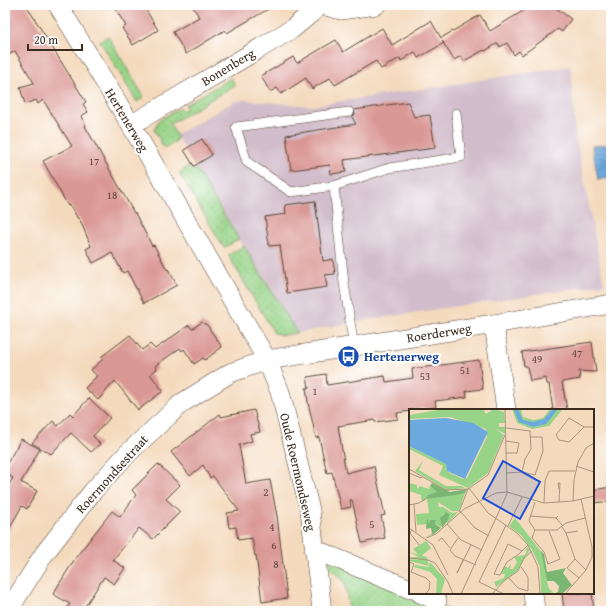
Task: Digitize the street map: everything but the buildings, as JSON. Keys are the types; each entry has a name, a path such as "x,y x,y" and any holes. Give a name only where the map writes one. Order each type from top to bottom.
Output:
{"street":[{"name":"Hertenerweg","path":"58,5 131,125 267,360"},
{"name":"Bonenberg","path":"131,125 292,29 322,5"},
{"path":"322,5 341,10 376,5"},
{"name":"Roerderweg","path":"267,360 611,304"},
{"path":"494,324 506,409"},
{"name":"Oude Roermondseweg","path":"267,360 280,392 310,510 322,611"},
{"name":"Roermondsestraat","path":"8,611 44,554 93,491 128,453 182,403 230,373 267,360"},
{"path":"314,548 409,589"},
{"path":"422,594 437,601"},
{"path":"533,594 535,611"}],"lane":[{"path":"349,112 236,127 247,162 291,192 334,186 389,168 461,158 456,113"},
{"path":"334,186 344,283 354,347"}],"shaded area":[{"path":"571,66 575,134 604,284 366,320 297,333 176,135 235,101 246,100 311,106"}],"green space":[{"path":"108,36 144,97 137,102 100,41"},
{"path":"231,78 235,85 170,124 178,138 175,139 176,141 164,148 154,130 159,120 180,108 182,111 187,108 185,105"},
{"path":"189,166 192,171 196,169 239,239 224,248 179,173"},
{"path":"244,246 297,333 282,335 274,333 228,255"},
{"path":"331,559 409,592 409,594 413,594 453,611 349,611 345,582 330,568"}],"water":[{"path":"611,144 611,177 598,180 592,146"}],"place":[{"name":"Hertenerweg","path":"348,356"}]}
